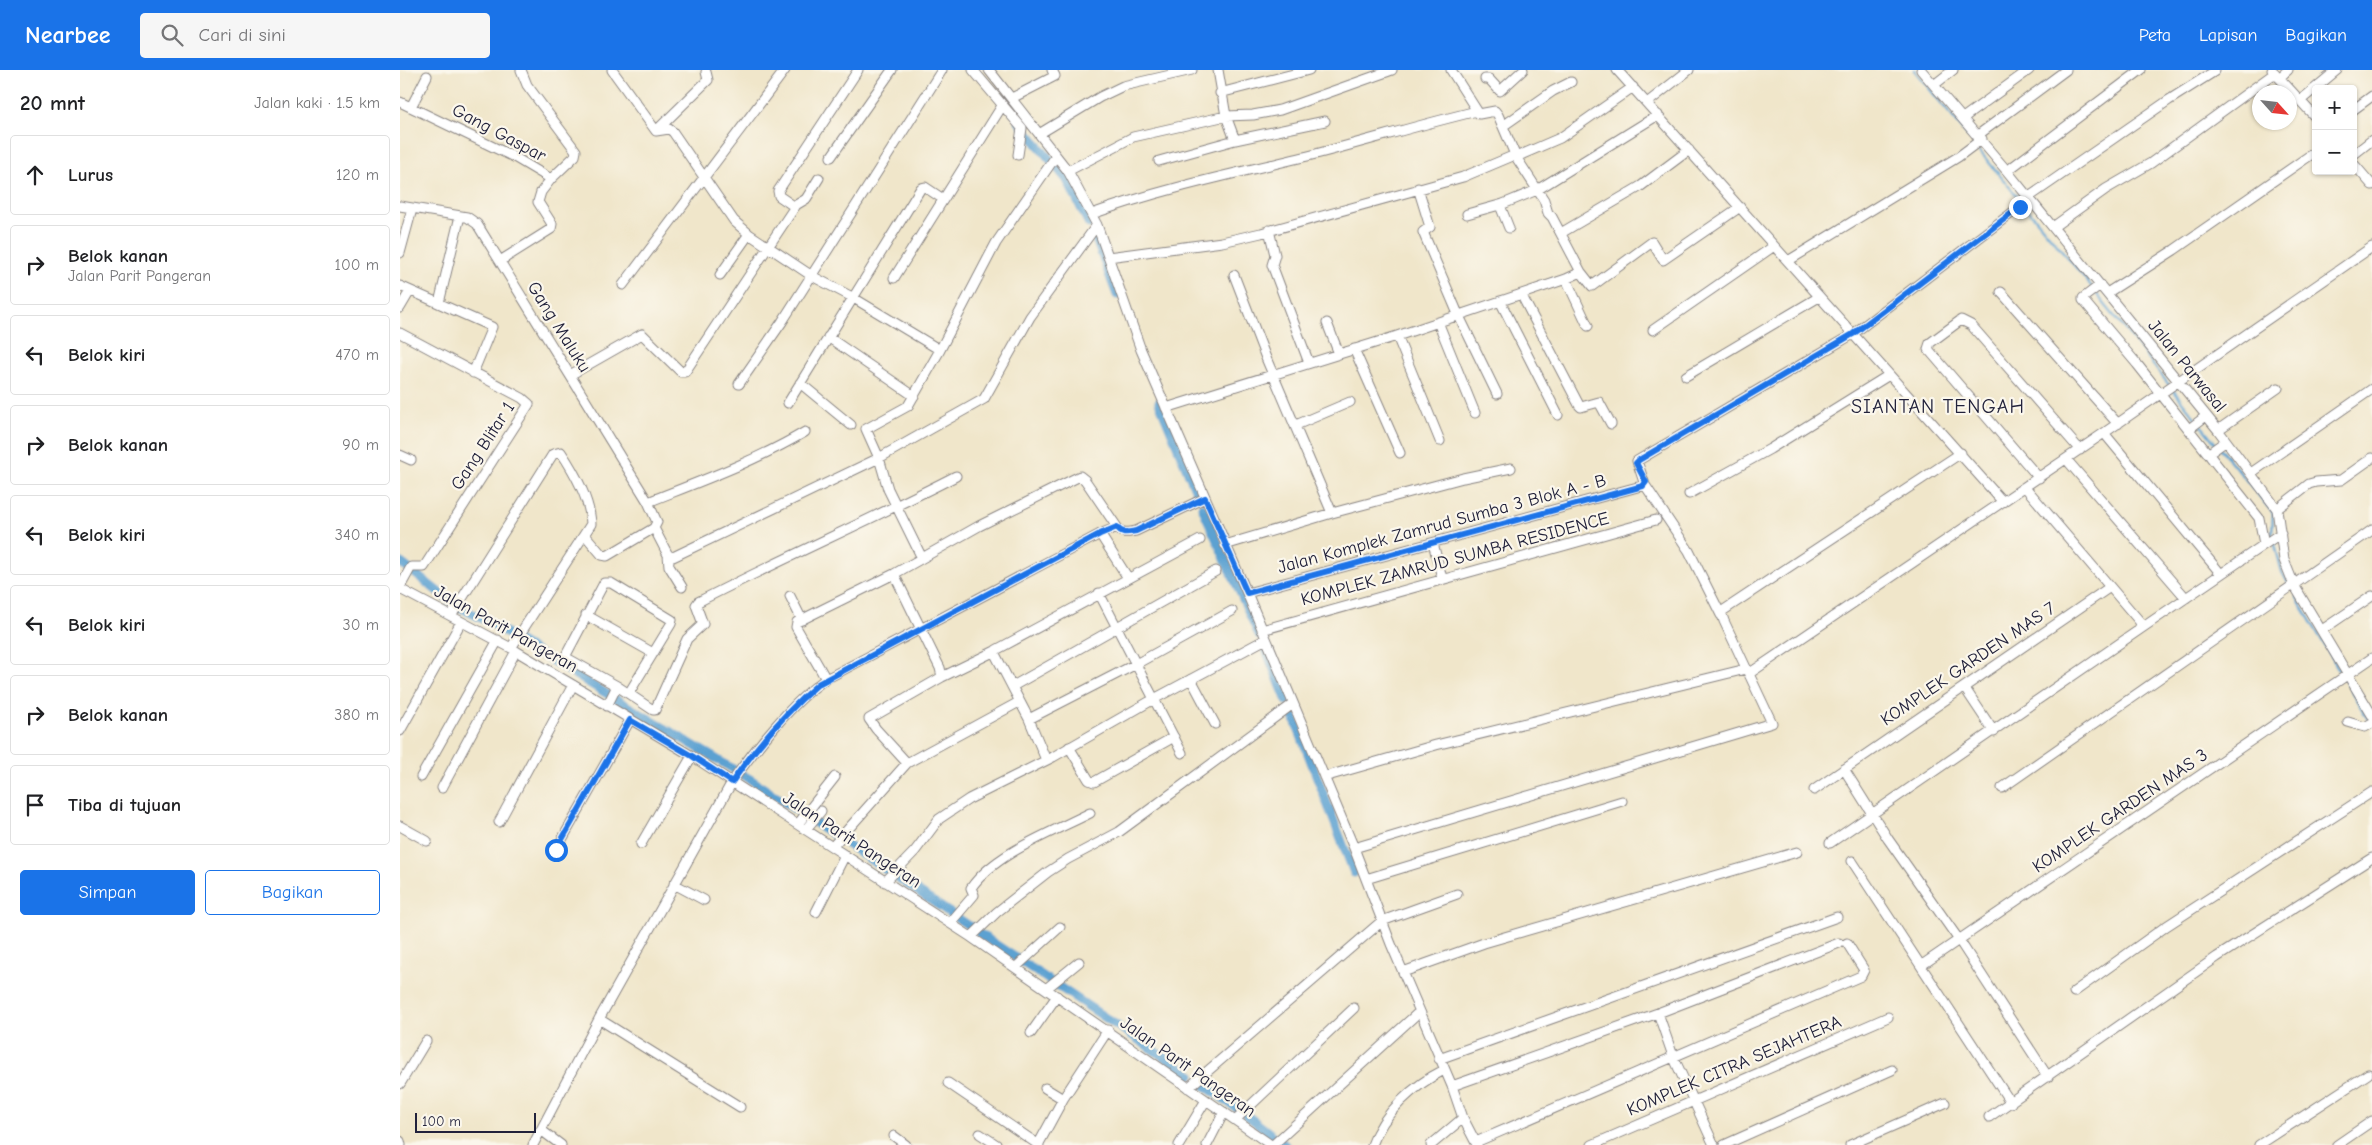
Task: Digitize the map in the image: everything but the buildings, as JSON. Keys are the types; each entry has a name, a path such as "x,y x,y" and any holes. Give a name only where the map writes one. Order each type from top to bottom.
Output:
{"street":[{"name":"Gang Gaspar","path":"400,102 514,157 551,179 575,155 576,151 527,85 521,70"},
{"path":"612,70 656,131"},
{"path":"624,285 785,70"},
{"path":"795,207 779,196 778,191 858,70"},
{"path":"831,157 892,70"},
{"path":"739,384 812,276 942,70"},
{"path":"973,70 1002,106 1039,134 1068,172 1092,214 1141,350 1247,593 1354,848 1439,1059 1452,1086 1463,1118 1476,1143 1861,976 1864,970 1843,943 1658,1013 1452,1086"},
{"path":"1012,98 1055,76 1052,70"},
{"path":"1039,134 1100,97 1123,86 1192,70"},
{"path":"1218,70 1220,93 1226,116 1236,140"},
{"path":"1220,93 1309,70"},
{"path":"1068,172 1133,137 1226,116 1253,115 1280,110 1392,70"},
{"path":"1452,70 1477,111 1482,114 1495,111 1504,126 1516,156 1547,206 1548,213 1561,233 1581,272 1592,286 1652,242 1663,260 1740,206"},
{"path":"1485,78 1489,79 1500,91 1523,70"},
{"path":"1617,70 2003,502"},
{"path":"1647,103 1689,70"},
{"name":"Jalan Parwasal","path":"1920,70 1963,118 1977,142 2007,171 2027,201 2053,227 2095,288 2107,293 2170,387 2198,422 2218,430 2217,447 2251,473 2277,509 2284,560 2292,586 2322,630 2346,675 2372,715"},
{"path":"1934,85 1953,70"},
{"path":"1963,118 2029,70"},
{"path":"1788,261 1977,142 2066,70"},
{"path":"2007,171 2141,70"},
{"path":"2053,227 2106,189 2151,163 2276,73 2288,70"},
{"path":"2301,100 2337,70"},
{"path":"656,131 708,80 705,71"},
{"path":"992,71 1012,98 1029,127"},
{"path":"1354,848 1772,723 1689,551 1645,485 1646,482 1636,463 1853,334 2064,171 2215,71"},
{"path":"2276,73 2312,113"},
{"path":"411,107 427,76"},
{"path":"1504,126 1570,82"},
{"path":"1108,256 1222,242 1479,171 1560,138 1633,87"},
{"path":"2357,107 2372,96"},
{"path":"894,278 1002,106"},
{"path":"1092,214 1162,190 1365,141 1477,111"},
{"path":"1467,214 1504,204 1537,190 1658,116"},
{"path":"1159,160 1236,140 1325,121"},
{"path":"1018,155 1029,127"},
{"path":"656,131 669,129 673,132 706,177 734,221 749,234 812,276 852,297 940,350"},
{"path":"2357,152 2372,140"},
{"path":"1561,233 1641,186 1688,150"},
{"path":"2107,293 2174,250 2312,154"},
{"path":"922,558 886,484 879,458 866,429 904,409 914,396 996,243 1056,156"},
{"path":"2357,167 2371,180"},
{"path":"570,375 642,334 682,372 685,372 795,207 806,199 819,178"},
{"path":"500,261 551,229 552,224 538,202 541,192 551,179"},
{"path":"788,403 921,188 925,187 943,199"},
{"path":"1418,188 1430,227 1423,232 1458,314 1497,394"},
{"path":"1504,204 1501,208 1509,228"},
{"name":"Gang Maluku","path":"400,206 460,216 472,219 477,224 648,502 656,516 657,522 654,528"},
{"path":"400,253 412,209"},
{"path":"439,303 460,216"},
{"path":"668,555 673,558 699,546 879,458 900,444 980,403 1030,317 1097,225"},
{"path":"1269,230 1275,255 1272,265 1309,363"},
{"path":"720,276 749,234"},
{"path":"1653,330 1774,246"},
{"path":"1324,777 1436,745 1748,671 2039,478 2372,247"},
{"path":"1166,408 1397,336 1566,279 1581,272"},
{"path":"1234,275 1273,374 1332,513"},
{"path":"1566,279 1588,326"},
{"path":"400,286 492,327 472,373"},
{"path":"2095,288 2083,300 2170,387 2217,447 2259,518 2264,544"},
{"path":"400,308 410,291"},
{"path":"2001,292 2118,424"},
{"path":"1521,294 1579,405 1581,407 1599,402 1611,424"},
{"path":"1686,376 1819,297"},
{"path":"1500,301 1558,415"},
{"path":"2039,478 1928,349 1930,343 1961,320 1971,325 2080,450"},
{"path":"1438,322 1475,413"},
{"path":"1327,323 1339,354"},
{"name":"Gang Blitar 1","path":"400,333 528,402 528,407 424,567 409,570 400,588"},
{"path":"1397,336 1440,441"},
{"path":"828,337 914,396"},
{"path":"1354,349 1400,452"},
{"path":"1689,494 1770,449 1889,375"},
{"path":"800,383 851,425"},
{"path":"2218,430 2278,388"},
{"path":"2251,473 2372,389"},
{"path":"1296,425 1350,402"},
{"path":"648,502 734,467 806,432"},
{"path":"2104,433 2221,574"},
{"path":"442,788 518,635 585,536 591,524 588,504 569,464 561,452 553,454 453,614"},
{"path":"1721,615 1724,610 1961,453"},
{"path":"400,455 411,460"},
{"path":"2277,509 2309,484 2341,480 2372,458"},
{"path":"2066,459 2186,598"},
{"path":"1225,545 1332,513 1463,478 1511,468"},
{"path":"629,693 671,624 668,616 608,582 604,583 565,655 566,659 616,688 629,693 652,710 656,708 687,639 703,624 696,605 698,602 896,507 956,476"},
{"path":"826,679 796,627 797,622 894,574 979,526 1080,476 1085,480 1121,532 1136,531 1205,498"},
{"name":"Jalan Komplek Zamrud Sumba 3 Blok A - B","path":"1247,593 1645,485"},
{"path":"2025,487 2141,623 2139,630"},
{"name":"KOMPLEK ZAMRUD SUMBA RESIDENCE","path":"1262,630 1442,578 1656,520"},
{"path":"533,1145 599,1019 733,780 800,700 826,679 1100,534 1117,527"},
{"path":"585,536 602,555 607,556 654,528 668,555 669,566 682,587"},
{"path":"2002,788 2372,530"},
{"path":"1830,843 1994,732 2280,533"},
{"path":"1100,534 1128,578"},
{"path":"907,763 876,730 869,718 942,677 995,651 1200,540"},
{"path":"1433,544 1442,578"},
{"path":"1013,686 1216,571"},
{"path":"894,574 940,668 942,677"},
{"name":"KOMPLEK GARDEN MAS 7","path":"1814,790 2110,587"},
{"name":"Jalan Parit Pangeran","path":"400,588 453,614 461,622 513,648 630,720 733,780 798,823 813,820 845,855 891,877 950,923 1048,987 1188,1088 1235,1120 1275,1142"},
{"path":"1099,593 1182,752"},
{"path":"790,596 802,620"},
{"path":"2322,630 2372,596"},
{"path":"1029,719 1136,664 1232,611"},
{"path":"586,615 653,654"},
{"path":"400,731 461,622"},
{"path":"891,877 939,820 969,799 1046,760 1266,639"},
{"path":"420,777 498,640"},
{"path":"995,651 1029,719 1046,760"},
{"name":"KOMPLEK GARDEN MAS 3","path":"1922,966 2372,658"},
{"path":"1191,679 1215,724"},
{"path":"500,822 573,685"},
{"path":"1964,687 1994,732"},
{"path":"608,705 616,688"},
{"path":"835,845 907,763 1019,702"},
{"path":"971,937 997,912 1048,872 1068,859 1119,832 1293,704"},
{"path":"556,850 630,720"},
{"path":"2348,722 2369,725"},
{"path":"1069,746 1089,780 1094,782 1174,737"},
{"path":"641,844 692,756"},
{"path":"1844,769 2048,1077"},
{"path":"798,823 835,777"},
{"path":"2074,992 2166,927 2372,792"},
{"path":"1366,879 1622,801"},
{"path":"950,923 974,895 971,888 977,878 1004,857 1090,813"},
{"path":"400,826 427,841"},
{"path":"1403,972 1493,941 1797,852"},
{"path":"816,912 845,855"},
{"path":"1989,1117 2216,958 2372,858"},
{"path":"1852,861 2011,1103"},
{"path":"674,884 704,900"},
{"path":"1188,1088 1382,921 1457,894"},
{"path":"1439,1059 1838,917"},
{"path":"1016,967 1060,927"},
{"path":"1048,987 1079,962"},
{"path":"1032,1033 1058,996"},
{"path":"1235,1120 1354,1008"},
{"path":"1275,1142 1420,1012"},
{"path":"1658,1013 1673,1056 1714,1145"},
{"name":"KOMPLEK CITRA SEJAHTERA","path":"1592,1145 1888,1017"},
{"path":"599,1019 740,1107"},
{"path":"948,1083 1038,1145 1063,1099 1108,1030"},
{"path":"400,1084 426,1041"},
{"path":"1372,1145 1376,1134 1415,1087 1444,1070"},
{"path":"1724,1145 1892,1070"},
{"path":"2259,1145 2371,1074"},
{"path":"1045,1088 1063,1099"},
{"path":"1179,1145 1206,1100"},
{"path":"1850,1145 1945,1103"},
{"path":"1207,1145 1224,1112"},
{"path":"1431,1145 1463,1118"},
{"path":"2337,1145 2372,1121"},
{"path":"541,1130 561,1145"},
{"path":"980,1134 997,1145"},
{"path":"894,1136 906,1145"},
{"path":"400,1141 401,1145"}],"waterway":[{"path":"1914,70 1973,142"},
{"path":"1019,122 1067,180 1089,224"},
{"path":"1976,147 2022,202"},
{"path":"2026,207 2092,287"},
{"path":"1095,237 1117,295"},
{"path":"2095,292 2216,444"},
{"path":"1159,402 1197,494"},
{"path":"2220,448 2273,513 2272,536"},
{"path":"1202,507 1259,635"},
{"path":"2274,541 2282,572 2289,585"},
{"path":"400,562 454,604 496,626 750,779 974,929"},
{"path":"2296,596 2369,721"},
{"path":"1264,645 1287,701"},
{"path":"1291,710 1354,873"},
{"path":"980,934 1191,1075"},
{"path":"1201,1083 1238,1109"},
{"path":"1245,1114 1285,1145"}],"district":[{"name":"SIANTAN TENGAH","path":"1938,406"}],"route":[{"path":"556,850 630,720 732,782 742,767 800,700 818,684 1100,534 1117,527 1121,532 1136,531 1205,498 1247,593 1643,486 1646,482 1637,467 1636,463 1639,460 1853,334 2020,207"}]}
